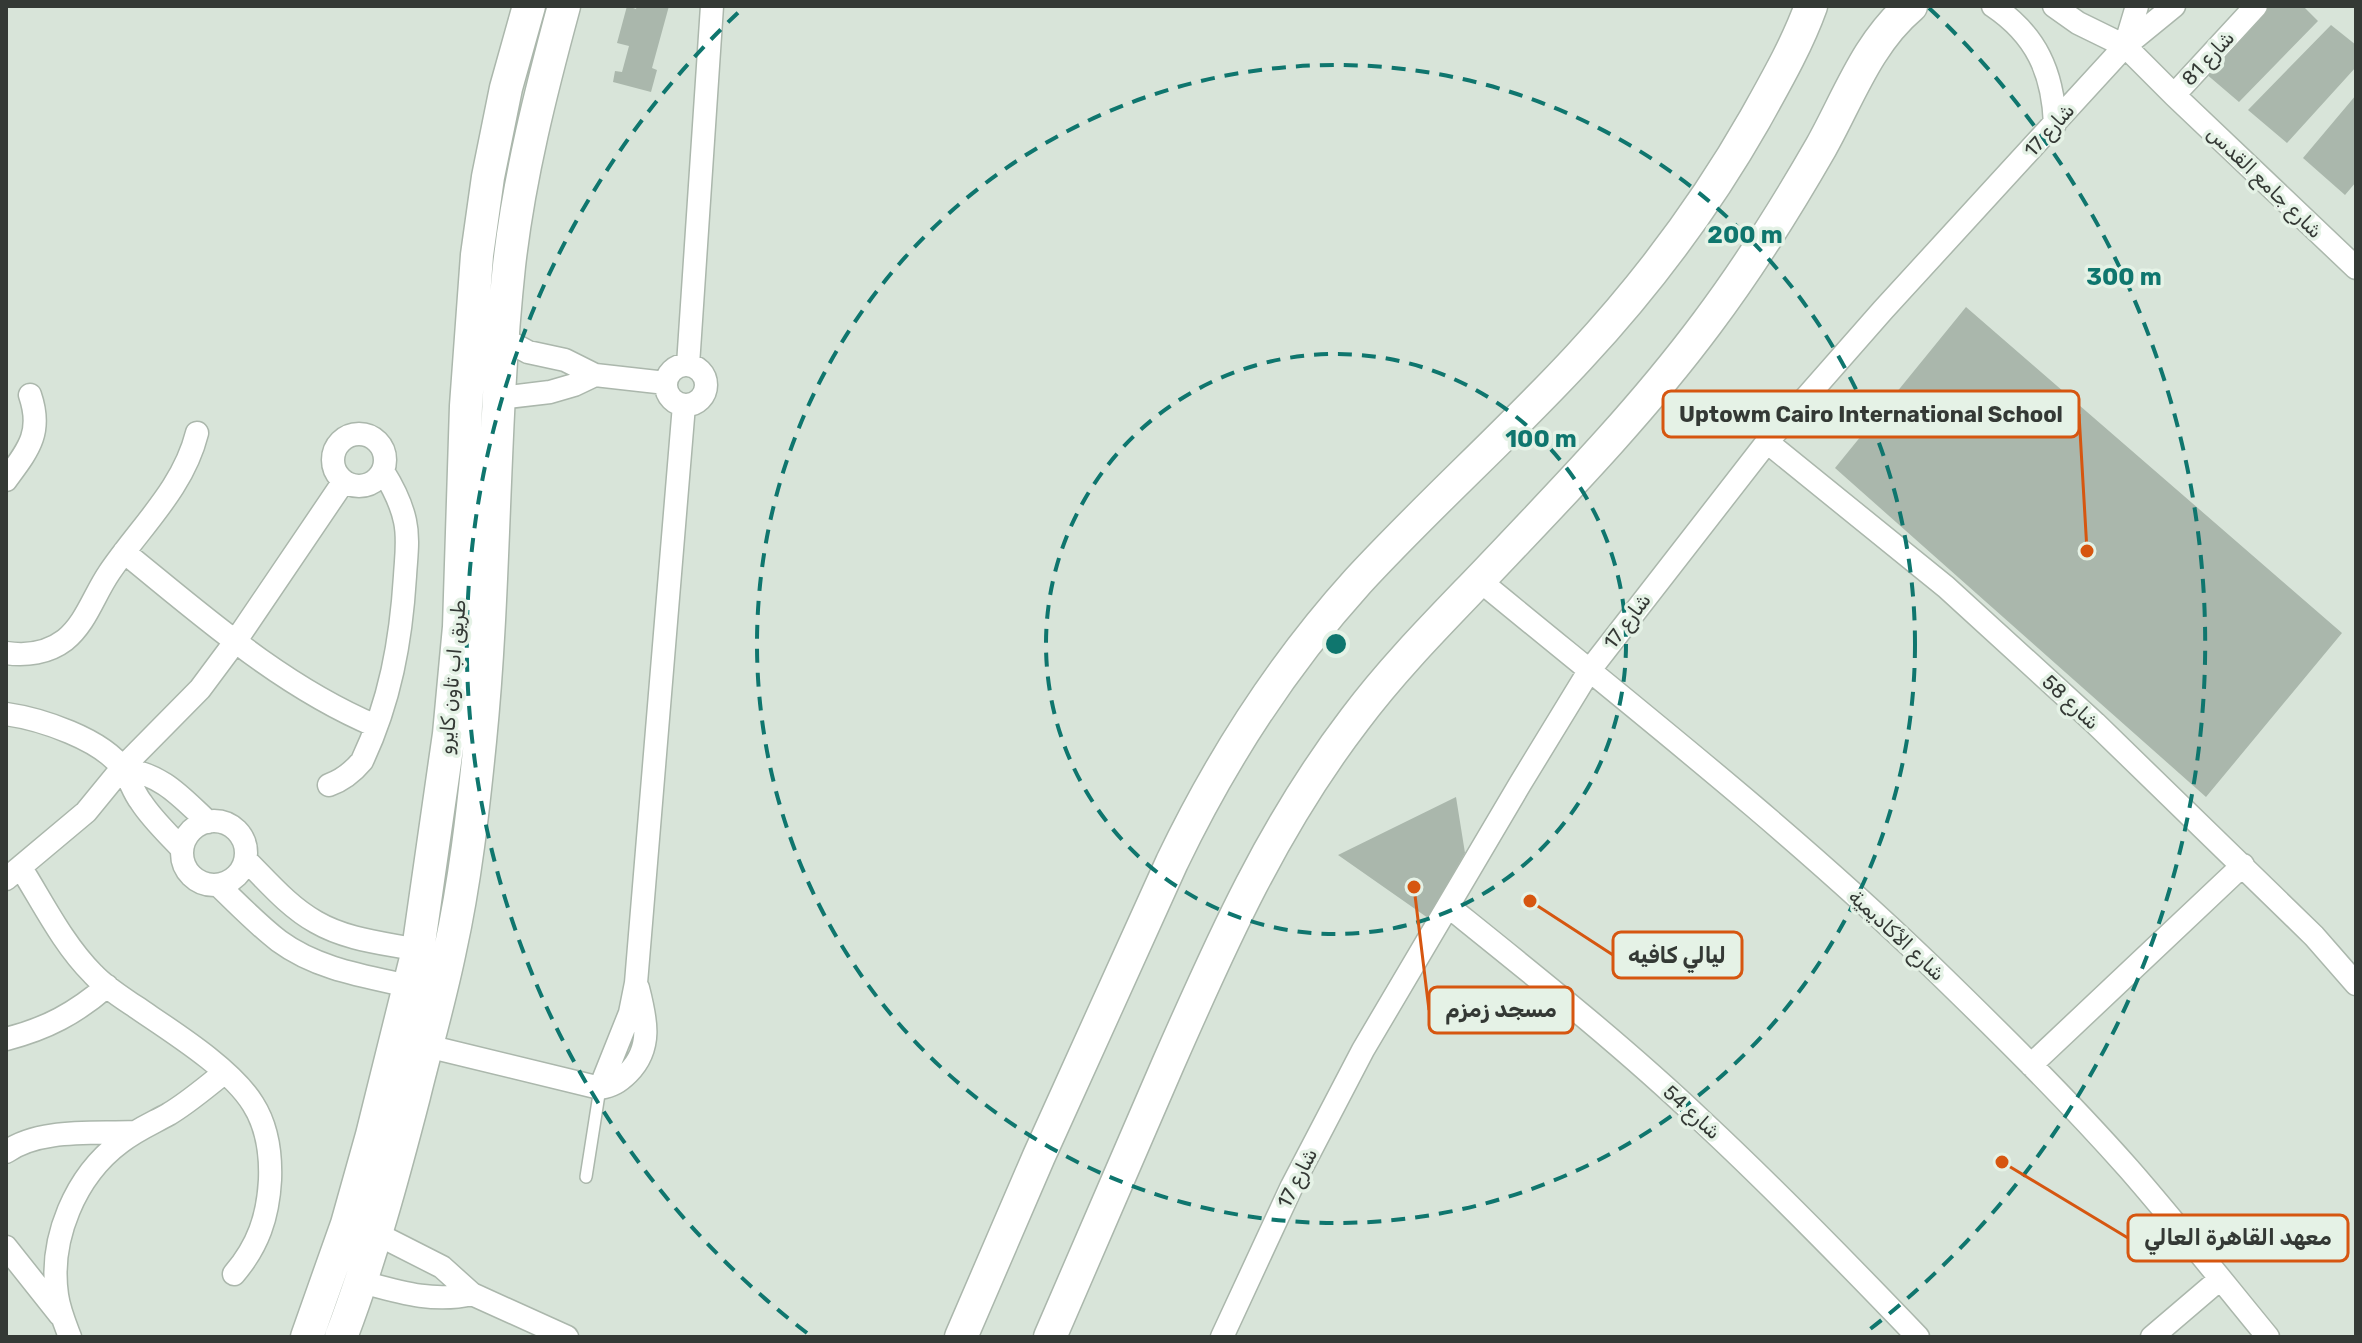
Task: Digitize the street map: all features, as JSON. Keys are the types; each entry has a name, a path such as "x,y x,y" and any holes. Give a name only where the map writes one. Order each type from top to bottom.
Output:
{"main road":[{"name":"طريق اب تاون كايرو","path":"307,1337 347,1224 418,950 449,734 459,627 466,406 477,255 488,177 506,88 529,6"},
{"name":"طريق اب تاون كايرو","path":"341,1337 377,1234 427,1046 450,950 469,840 489,624 502,338 510,262 522,177 540,93 564,6"},
{"path":"961,1337 1172,862 1216,775 1242,733 1297,654 1352,589 1579,357 1652,272 1747,133 1775,84 1811,6"},
{"path":"1050,1337 1239,906 1275,838 1326,758 1415,645 1599,454 1708,322 1803,179 1872,51 1885,32 1911,6"},
{"path":"477,255 484,300 485,370 487,381 500,398"},
{"path":"418,950 424,974 421,1027 427,1046"}],"street":[{"path":"688,365 712,6"},
{"path":"1993,6 2013,21 2041,57 2050,78 2055,124"},
{"name":"شارع 81","path":"2054,6 2078,23 2125,46 2174,95 2256,6"},
{"path":"2125,46 2137,6"},
{"name":"شارع 17","path":"1222,1337 1292,1186 1356,1063 1589,671 1767,442 1883,310 2125,46 2174,6"},
{"name":"شارع جامع القدس","path":"2174,95 2356,268"},
{"path":"502,338 528,352 565,360 595,375 666,383"},
{"path":"688,365 701,372 706,387 698,400 684,405 671,398 666,383 673,370 688,365"},
{"path":"500,398 550,392 595,375"},
{"path":"6,480 31,444 35,410 30,395"},
{"path":"427,1046 600,1088 612,1086 638,1062 646,1040 646,1016 636,983 684,405"},
{"path":"6,653 31,654 48,649 77,628 124,552 177,484 193,451 197,433"},
{"path":"329,785 353,772 362,761 391,682 403,616 407,544 401,505 383,471 384,453 380,445 366,435 357,434 348,436 336,449 335,467 344,481 361,486 377,478 383,471"},
{"name":"شارع 58","path":"1767,442 1946,587 2095,723 2243,865 2314,936 2356,984"},
{"path":"234,1274 253,1249 265,1221 269,1196 271,1170 263,1123 253,1104 240,1087 191,1045 107,986 81,961 13,874 86,812 122,768 200,689 344,481"},
{"path":"124,552 235,642 326,703 376,726"},
{"name":"شارع الأكاديمية","path":"1479,580 1719,776 1826,868 1930,965 2031,1065 2128,1168 2268,1337"},
{"path":"6,714 31,718 70,732 106,753 122,768 140,802 182,849"},
{"path":"122,768 161,780 208,822"},
{"path":"208,822 224,823 237,831 245,845 246,860 236,877 228,883 202,883 188,873 182,857 188,834 208,822"},
{"path":"246,860 298,911 317,923 359,938 418,950"},
{"path":"2031,1065 2243,865"},
{"path":"218,885 278,940 302,955 328,966 409,986"},
{"name":"شارع 54","path":"1448,906 1587,1018 1702,1120 1813,1227 1918,1337"},
{"path":"6,1039 59,1022 107,986"},
{"path":"66,1328 57,1295 56,1269 66,1217 78,1193 98,1163 118,1143 175,1110 224,1073"},
{"path":"6,1152 25,1140 46,1136 134,1132"},
{"path":"377,1234 442,1267 472,1294 567,1337"},
{"path":"6,1247 66,1328"},
{"path":"2152,1337 2220,1279"},
{"path":"362,1282 430,1298 472,1294"}],"lane":[{"path":"586,1177 600,1088"}],"building":[{"path":"627,6 636,9 637,6 669,6 652,68 657,70 651,92 613,82 615,71 622,72 629,46 617,43"},
{"path":"2267,6 2303,6 2318,21 2239,102 2205,73"},
{"path":"2331,25 2356,45 2356,67 2287,143 2248,110"},
{"path":"2356,95 2356,182 2345,195 2303,158"},
{"path":"1966,307 2342,633 2206,797 1835,468"},
{"path":"1456,797 1465,853 1428,918 1338,855"}],"place":[{"name":"Uptowm Cairo International School","path":"2087,551"},
{"name":"مسجد زمزم","path":"1414,887"},
{"name":"ليالي كافيه","path":"1530,901"},
{"name":"معهد القاهرة العالي","path":"2002,1162"}]}
